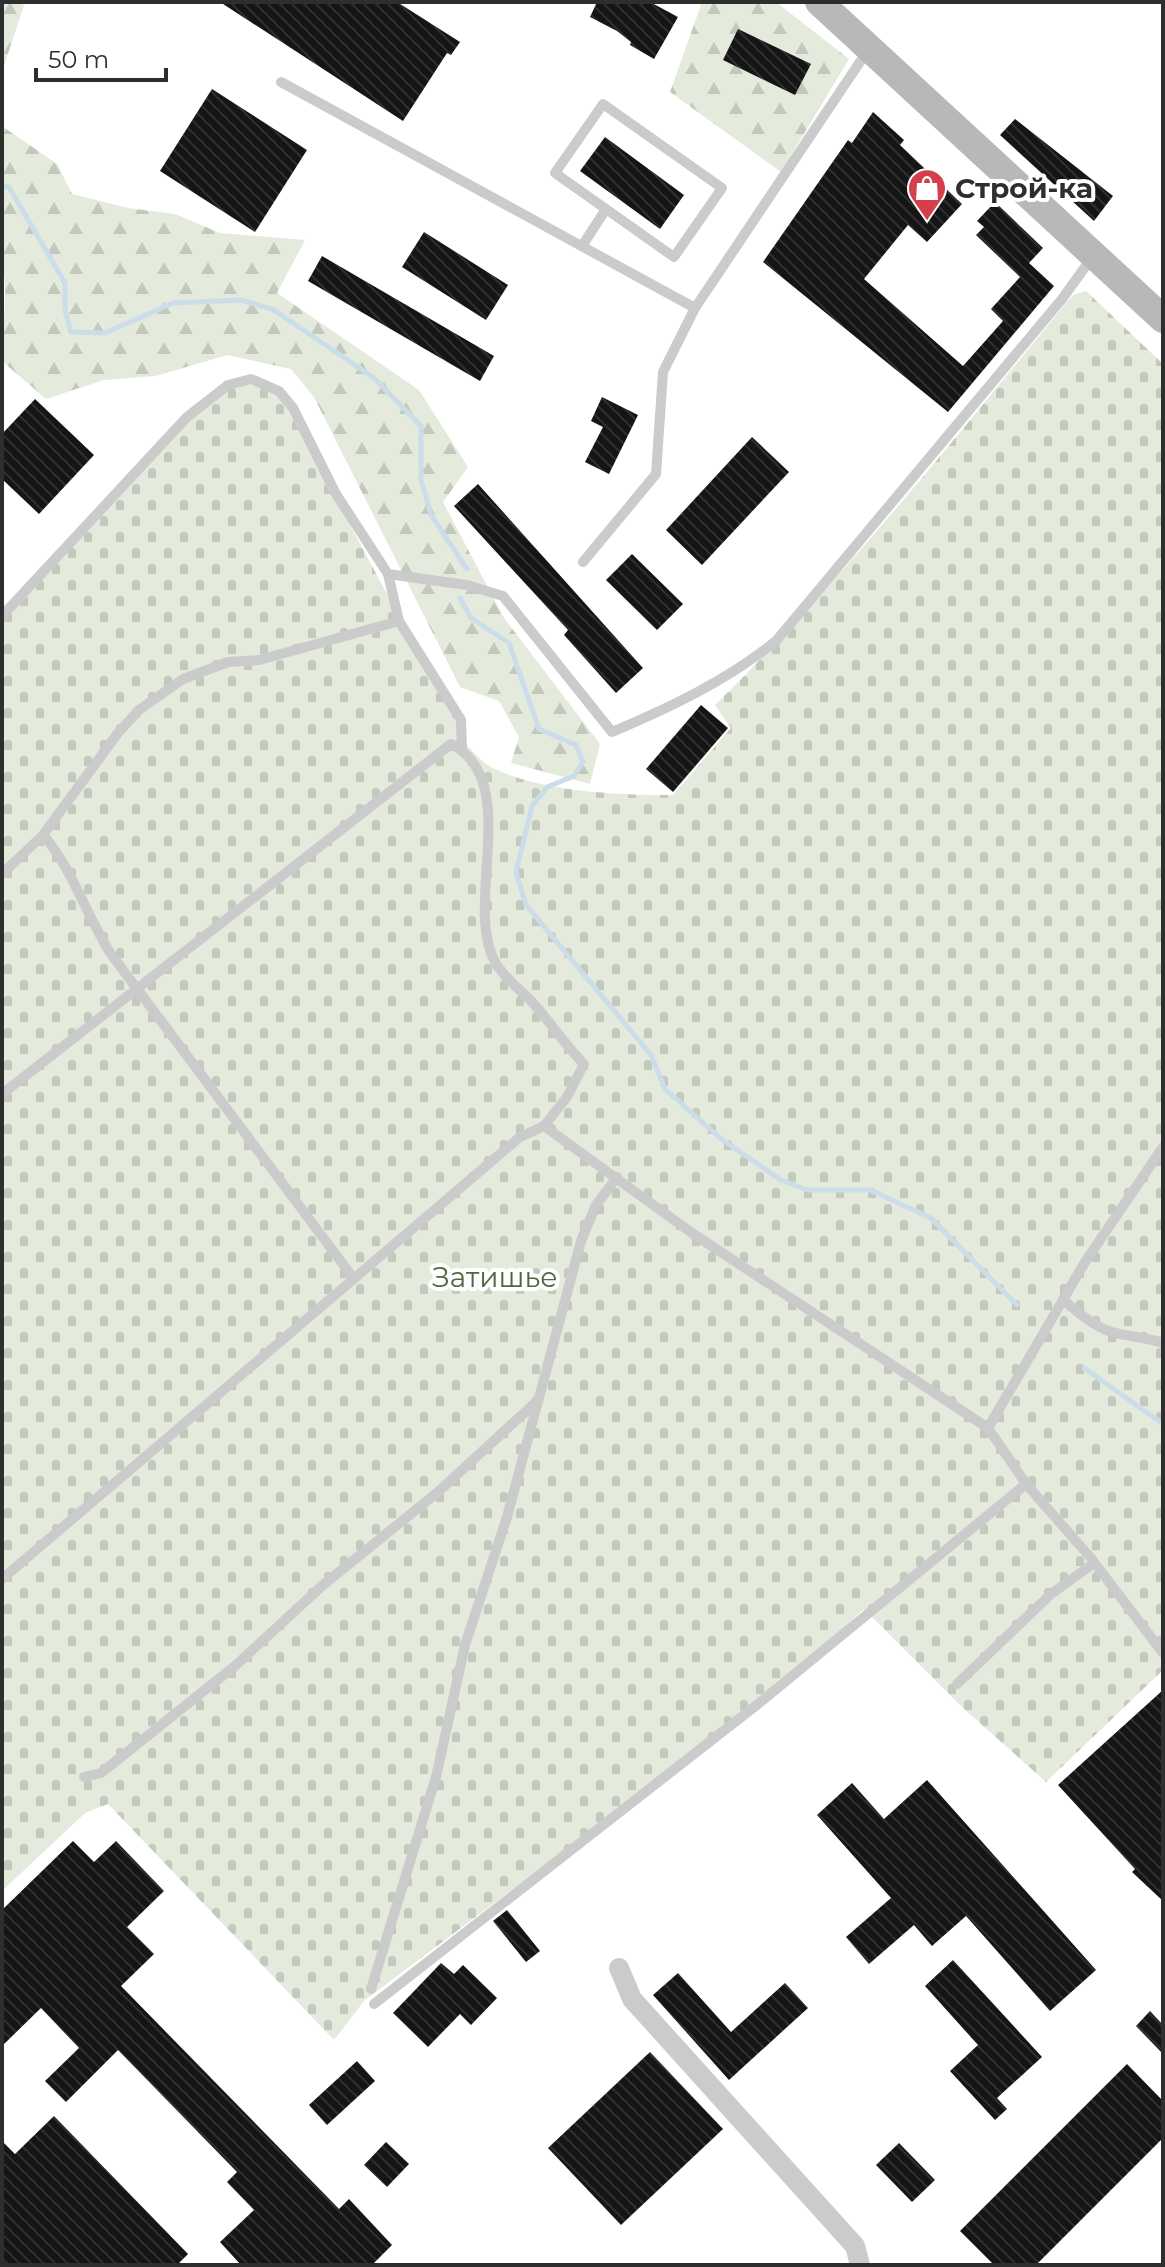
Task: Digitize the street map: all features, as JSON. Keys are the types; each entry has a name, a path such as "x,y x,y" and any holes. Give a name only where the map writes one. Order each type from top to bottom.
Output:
{"main road":[{"path":"819,2 1163,319"}],"street":[{"path":"619,1968 632,1999 855,2246 860,2265"}],"lane":[{"path":"583,562 656,474 663,372 695,308 869,48"},
{"path":"281,82 695,308"},
{"path":"603,104 722,188 674,257 606,209 555,173 603,104"},
{"path":"582,246 606,209"},
{"path":"388,574 467,585 503,596 612,732 681,703 745,665 776,641 1062,299 1094,255"},
{"path":"2,616 187,417 228,385 251,379 279,391 293,408 336,494 388,574 399,621 461,720 462,749"},
{"path":"2,874 43,835 118,733 139,710 183,679 228,662 259,660 399,621"},
{"path":"2,1094 451,744 462,749 479,772 486,804 489,840 483,914 496,963 584,1064 567,1097 544,1126 520,1137 2,1579"},
{"path":"43,835 64,866 90,922 137,991 354,1279"},
{"path":"544,1126 692,1233 988,1428 1026,1484 1094,1563 1163,1653"},
{"path":"988,1428 1063,1300 1163,1147"},
{"path":"371,1989 436,1777 465,1645 507,1517 537,1400 556,1345 581,1241 596,1205 617,1177"},
{"path":"1063,1300 1113,1333 1140,1335 1163,1343"},
{"path":"84,1777 101,1773 235,1666 323,1585 438,1492 537,1400"},
{"path":"374,2004 758,1704 1026,1484"},
{"path":"957,1684 1051,1594 1094,1563"}],"green space":[{"path":"2,2 25,2 2,72"},
{"path":"702,2 776,2 849,59 781,172 670,92"},
{"path":"2,126 57,164 72,194 128,208 175,214 220,233 305,240 277,293 419,390 468,467 443,502 504,618 600,744 590,784 511,763 519,737 499,701 460,687 314,397 291,369 227,355 156,376 104,380 46,399 2,361 5,297 2,265"},
{"name":"Затишье","path":"1086,291 1163,364 1163,1670 1046,1782 963,1708 864,1609 758,1704 364,2001 334,2040 108,1804 85,1813 2,1891 2,613 182,419 237,379 276,387 387,594 461,714 464,742 477,756 491,767 511,775 556,787 605,793 673,795 731,728 715,705 855,556 1073,295"}],"building":[{"path":"220,2 397,2 460,42 451,55 447,53 403,121"},
{"path":"597,2 650,2 678,17 654,59 630,45 631,42 617,31 590,17"},
{"path":"738,29 811,64 795,95 723,60"},
{"path":"212,89 307,150 255,232 160,171"},
{"path":"873,112 904,140 900,145 962,204 927,242 908,225 864,279 963,366 1003,321 991,309 1020,277 976,235 984,227 977,221 995,202 1043,248 1029,263 1054,286 948,412 763,262 848,140 852,143"},
{"path":"1015,119 1113,196 1094,221 1000,135"},
{"path":"605,137 684,195 660,229 580,171"},
{"path":"424,232 508,285 486,320 402,267"},
{"path":"322,256 494,356 480,381 308,281"},
{"path":"602,397 638,415 609,474 585,462 603,427 591,421"},
{"path":"35,399 94,455 39,514 2,479 2,434"},
{"path":"752,437 789,472 702,565 666,530"},
{"path":"478,484 643,668 616,693 564,635 568,630 454,506"},
{"path":"632,554 683,604 657,630 606,580"},
{"path":"701,705 728,728 673,792 646,769"},
{"path":"1163,1690 1163,1901 1132,1872 1135,1869 1058,1785"},
{"path":"927,1780 1096,1970 1050,2011 966,1916 932,1946 914,1925 869,1964 846,1937 891,1898 817,1815 852,1783 884,1819"},
{"path":"73,1841 94,1862 116,1841 164,1891 127,1927 154,1954 121,1986 339,2209 349,2199 392,2245 372,2265 241,2265 220,2242 254,2210 227,2182 237,2172 118,2050 66,2102 45,2081 79,2048 41,2008 2,2046 2,1910"},
{"path":"507,1910 540,1951 526,1962 493,1921"},
{"path":"953,1960 1042,2057 997,2098 1007,2109 995,2120 950,2071 978,2045 925,1986"},
{"path":"441,1963 454,1974 463,1965 497,1998 471,2025 460,2014 428,2047 393,2013"},
{"path":"678,1973 731,2032 785,1983 808,2008 729,2080 653,1995"},
{"path":"1150,2011 1163,2025 1163,2054 1136,2026"},
{"path":"650,2052 723,2129 621,2225 548,2148"},
{"path":"357,2061 375,2081 327,2125 309,2105"},
{"path":"1127,2064 1163,2101 1163,2138 1036,2265 994,2265 960,2231"},
{"path":"54,2116 188,2254 177,2265 2,2265 2,2141 15,2154"},
{"path":"386,2142 409,2164 387,2187 364,2165"},
{"path":"899,2143 935,2180 912,2202 876,2165"}],"waterway":[{"path":"2,185 9,187 65,283 65,310 71,332 105,333 173,303 242,300 274,310 374,378 421,426 421,480 431,515 467,569"},
{"path":"460,598 471,618 509,643 539,729 576,745 583,762 574,776 547,787 532,806 516,872 526,905 651,1055 665,1089 720,1138 781,1180 807,1190 870,1190 931,1218 1017,1305"},
{"path":"1084,1368 1163,1424"}],"place":[{"name":"Строй-ка","path":"927,222"}]}
